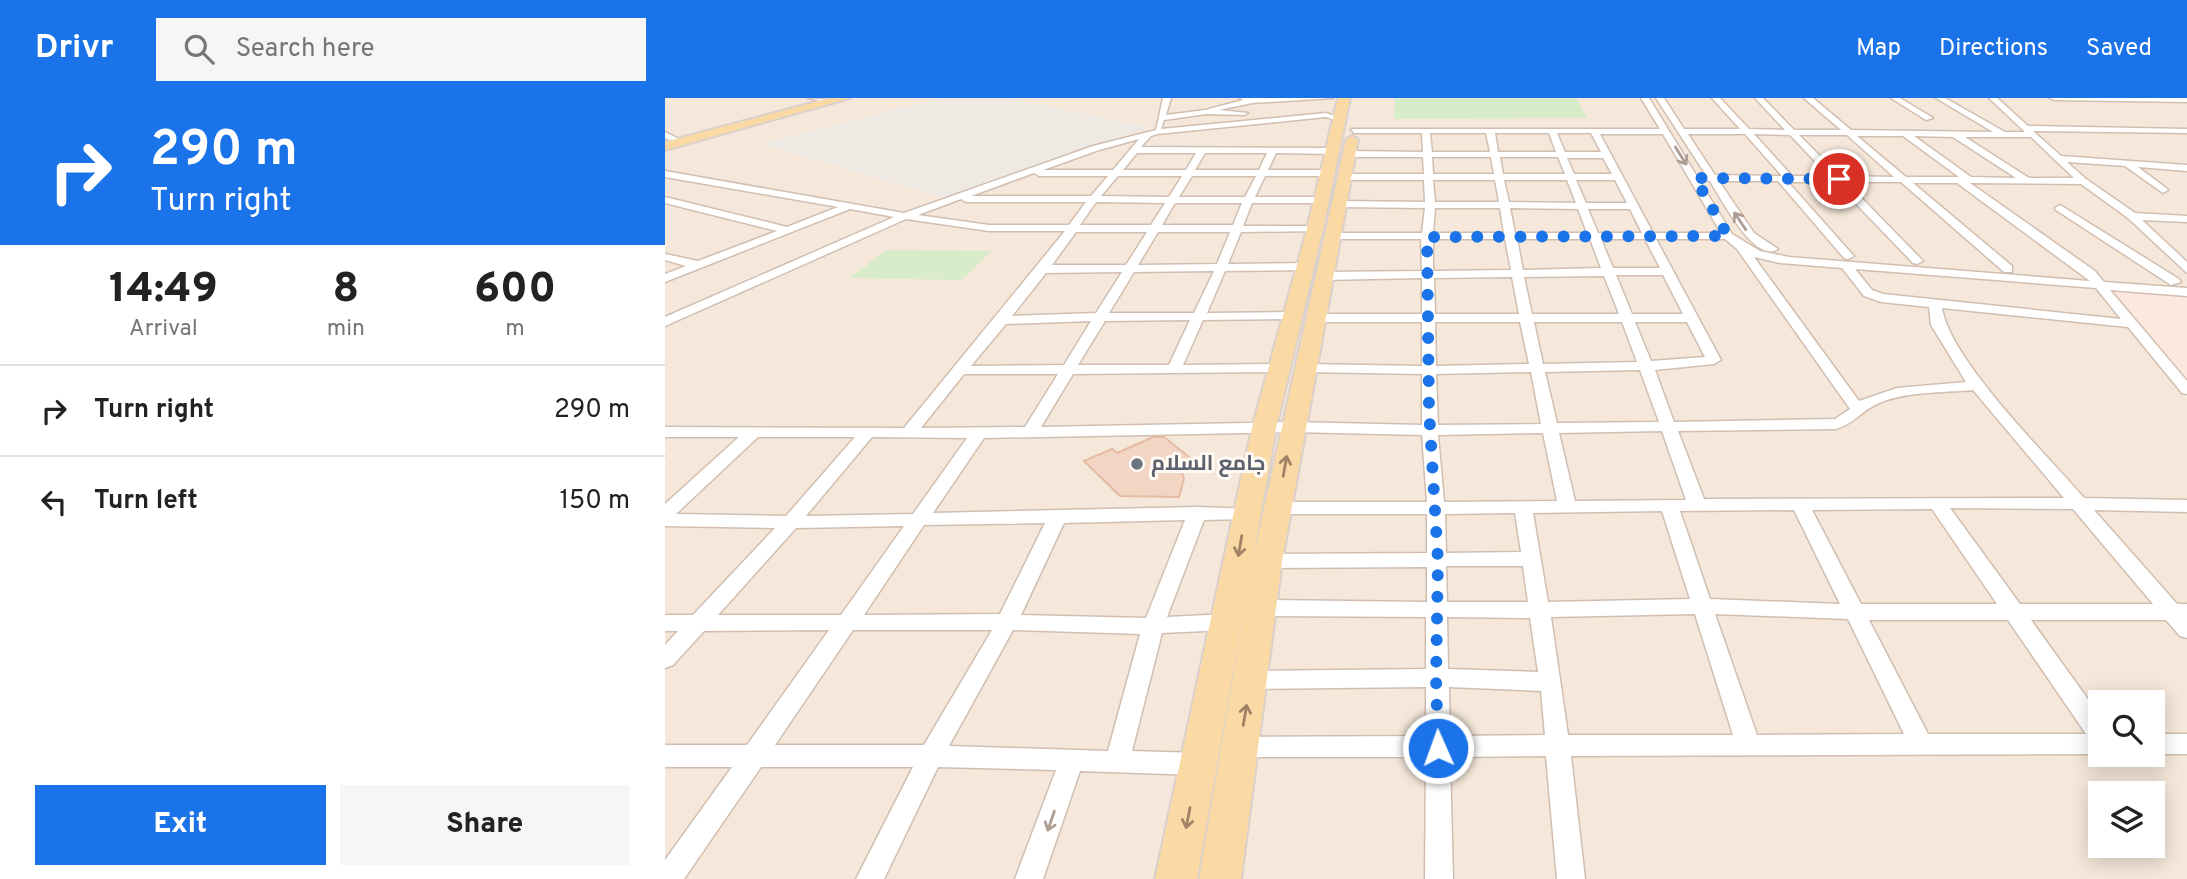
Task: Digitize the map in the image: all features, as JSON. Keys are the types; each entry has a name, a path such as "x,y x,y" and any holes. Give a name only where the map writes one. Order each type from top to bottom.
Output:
{"main road":[{"path":"667,140 821,99 845,98"},
{"path":"1176,879 1278,368 1304,317 1330,202 1337,132 1360,98"},
{"path":"1220,879 1267,561 1291,427 1305,368 1304,317"}],"street":[{"path":"908,434 1043,269 1093,200 1149,135 1161,118 1168,98"},
{"path":"1645,98 1728,236 1743,249 1859,410"},
{"path":"1660,98 1749,235 1758,243 1783,251 1846,260 2187,292"},
{"path":"1716,98 1786,179 1873,296 2133,324"},
{"path":"1759,98 1917,261"},
{"path":"1808,98 2008,269"},
{"path":"1895,98 1929,118"},
{"path":"1940,98 2004,134"},
{"path":"1993,98 2083,181 2132,216 2187,269"},
{"path":"2054,98 2182,100"},
{"path":"1206,112 1248,100 1315,100"},
{"path":"1315,100 1337,132 1427,177 1617,177"},
{"path":"1263,110 1302,106 1315,100"},
{"path":"1161,118 1206,112 1250,112"},
{"path":"1237,113 1242,123"},
{"path":"665,322 905,216 1088,150 1149,135 1242,123 1337,132 1426,155 1607,155"},
{"path":"1426,131 1430,205 1427,237 1428,370 1438,561 1436,678 1439,879"},
{"path":"1149,135 1426,131 1666,132"},
{"path":"1490,131 1549,430 1567,507"},
{"path":"1552,131 1646,366 1697,505"},
{"path":"1305,368 1428,370 1646,366 1714,360 1594,131"},
{"path":"1682,131 1955,134 2187,131"},
{"path":"1135,150 1273,151 1337,132"},
{"path":"1025,173 1262,172 1337,132"},
{"path":"1904,133 2091,274 2187,390"},
{"path":"1955,134 2028,181"},
{"path":"1030,432 1202,151"},
{"path":"1174,369 1221,268 1248,200 1273,151"},
{"path":"2056,158 2187,168"},
{"path":"2127,163 2163,190"},
{"path":"665,174 989,228 1235,230 1427,237 1728,236"},
{"path":"1695,178 2083,181"},
{"path":"952,198 1634,206"},
{"path":"665,200 788,230"},
{"path":"665,278 850,206"},
{"path":"2060,208 2181,282"},
{"path":"2132,216 2187,219"},
{"path":"1743,249 1778,259 1917,261 2181,282"},
{"path":"665,257 699,265"},
{"path":"1043,269 1221,268 1429,275 1669,271"},
{"path":"1935,304 1938,325 1947,344 1977,385 2076,503 2178,612 2187,630"},
{"path":"1002,320 1098,317 1693,318"},
{"path":"960,370 1278,368"},
{"path":"665,432 908,434 1291,427 1549,430 1836,424 1846,421 1867,402 1883,396 1977,385"},
{"path":"665,659 868,432"},
{"path":"665,514 753,433"},
{"path":"668,879 979,433"},
{"path":"1278,508 2076,503 2187,506"},
{"path":"1938,504 2088,718"},
{"path":"1669,505 1748,744"},
{"path":"1801,506 1921,744"},
{"path":"1523,508 1551,682 1571,879"},
{"path":"1117,763 1153,626 1197,513"},
{"path":"665,520 790,522 1247,513"},
{"path":"870,879 931,756 1007,622 1057,517"},
{"path":"1267,561 1532,559"},
{"path":"1261,608 1539,610 1701,606 1854,612 2178,612"},
{"path":"665,623 847,625 1007,622 1153,626 1227,622"},
{"path":"1251,680 1436,678 1551,682"},
{"path":"1240,747 2088,744"},
{"path":"2165,744 2187,744"},
{"path":"665,756 931,756 1198,764"},
{"path":"1029,879 1071,762"}],"shaded area":[{"path":"665,98 2187,98 2187,308 2105,302 2187,398 2187,879 665,879"},
{"path":"939,98 1009,98 1148,127 945,198 761,144"},
{"path":"2107,289 2187,296 2187,381"}],"green space":[{"path":"1395,98 1576,98 1587,118 1394,119"},
{"path":"887,250 992,251 961,280 849,278"}],"building":[{"name":"جامع السلام","path":"1153,437 1164,437 1194,461 1181,468 1184,479 1179,497 1120,496 1084,461 1112,449 1117,453"}],"place":[{"name":"جامع السلام","path":"1137,464"}],"route":[{"path":"1438,748 1438,561 1429,410 1427,237 1728,236 1695,178 1839,179"}]}
